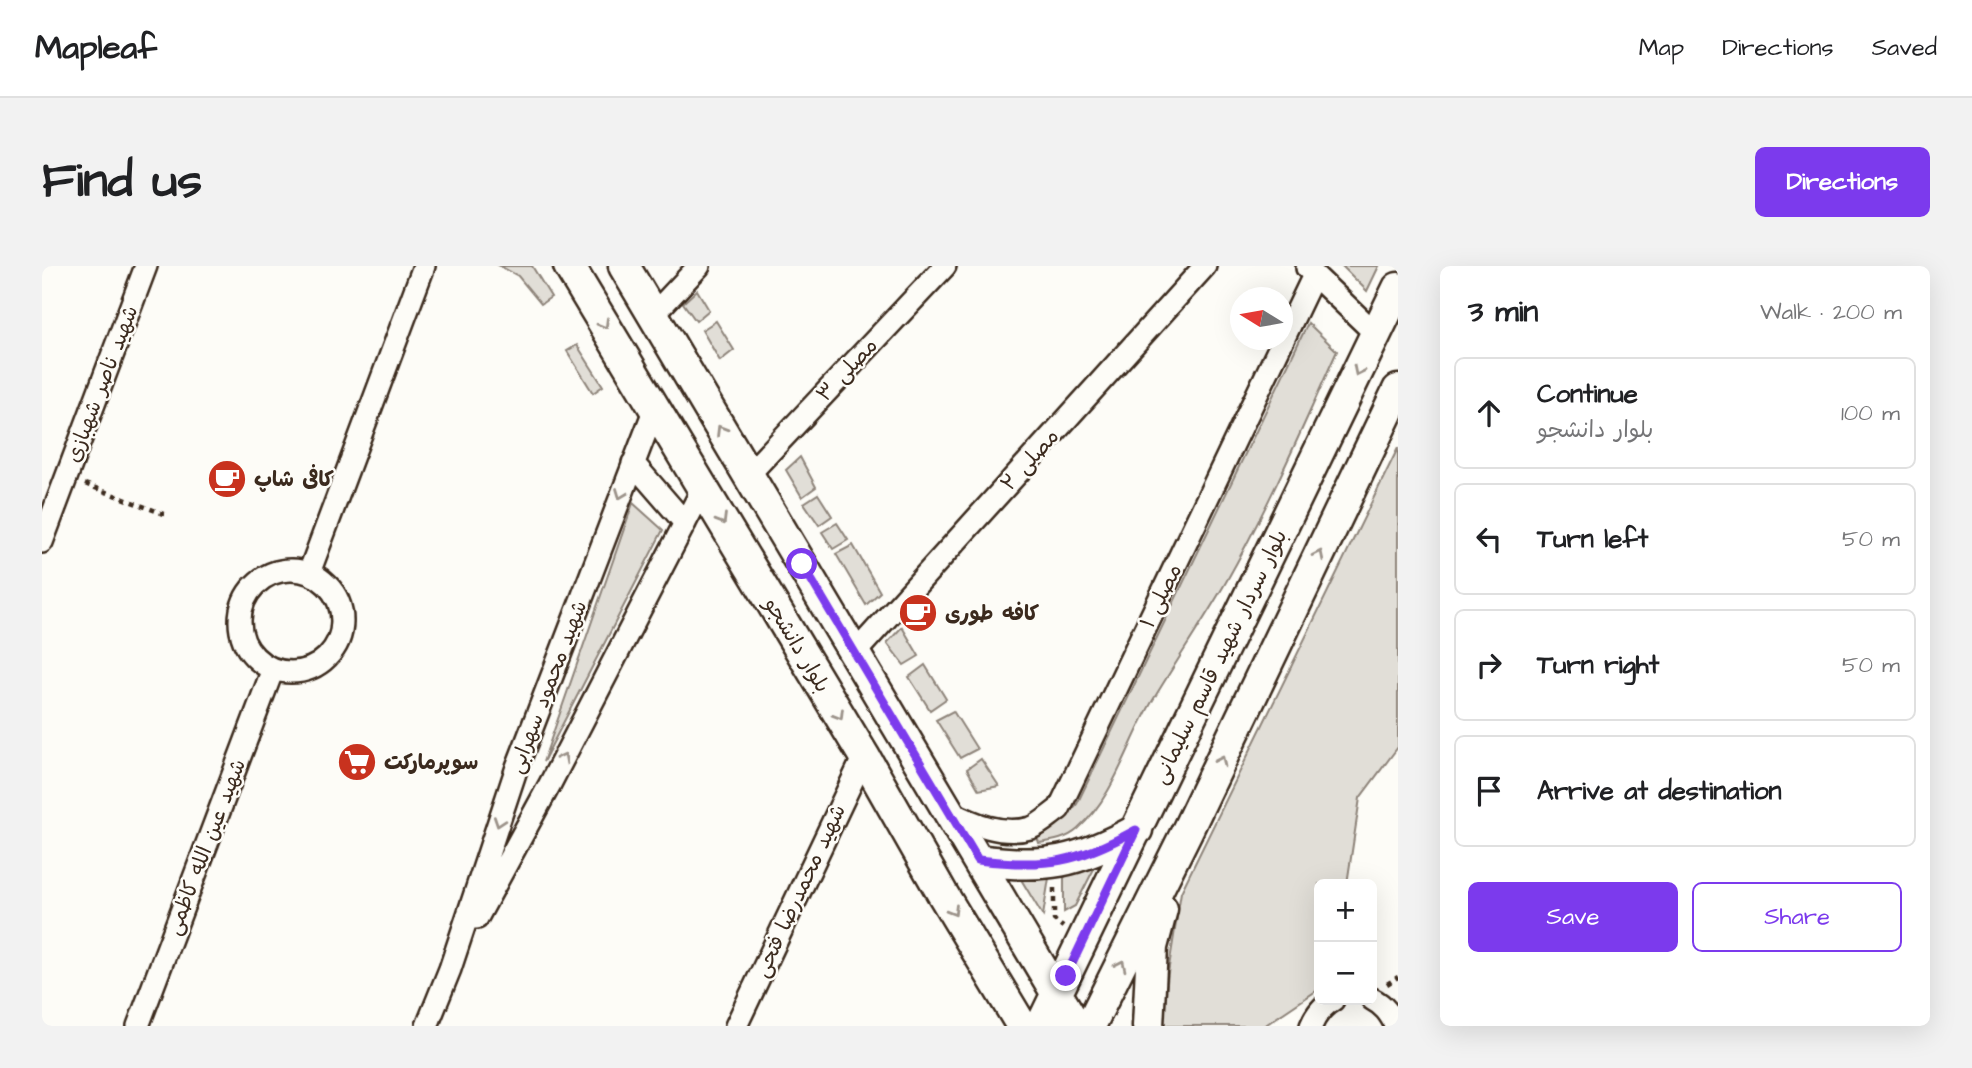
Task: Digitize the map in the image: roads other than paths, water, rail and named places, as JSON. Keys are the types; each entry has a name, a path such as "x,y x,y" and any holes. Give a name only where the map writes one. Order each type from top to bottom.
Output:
{"main road":[{"name":"بلوار دانشجو","path":"569,266 864,756 1022,1026"},
{"path":"624,266 1076,1026"},
{"name":"بلوار سردار شهید قاسم سلیمانی","path":"1041,1026 1398,288"},
{"path":"1090,1026 1176,854 1398,390"},
{"path":"978,860 1019,865 1060,862 1100,850 1136,830"},
{"path":"1148,1026 1152,947 1176,854"}],"street":[{"name":"شهید ناصر شهبازی","path":"42,542 146,266"},
{"path":"309,573 424,266"},
{"path":"653,315 699,266"},
{"name":"مصلی ۳","path":"748,475 945,266"},
{"name":"مصلی ۲","path":"855,653 1205,266"},
{"path":"1310,271 1376,334"},
{"name":"مصلی ۱","path":"949,811 978,826 1005,830 1032,828 1059,809 1310,271"},
{"name":"شهید محمود سهرابی","path":"427,1026 450,969 517,767 655,408"},
{"path":"633,463 685,523"},
{"name":"شهید محمود سهرابی","path":"450,969 703,488"},
{"path":"283,570 309,573 321,579 338,600 342,626 339,639 323,661 312,668 299,672 273,669 261,663 245,642 240,616 244,603 250,591 270,574 283,570"},
{"name":"شهید عین الله کاظمی","path":"138,1026 273,669"},
{"name":"شهید محمدرضا فتحی","path":"736,1026 864,756"},
{"path":"517,767 520,779 529,786 540,788 550,783"},
{"path":"1377,1001 1390,1013 1396,1026"},
{"path":"1309,1022 1324,1005"}],"place":[{"name":"کافی شاپ","path":"227,479"},
{"name":"کافه طوری","path":"918,613"},
{"name":"سوپرمارکت","path":"357,762"}]}
